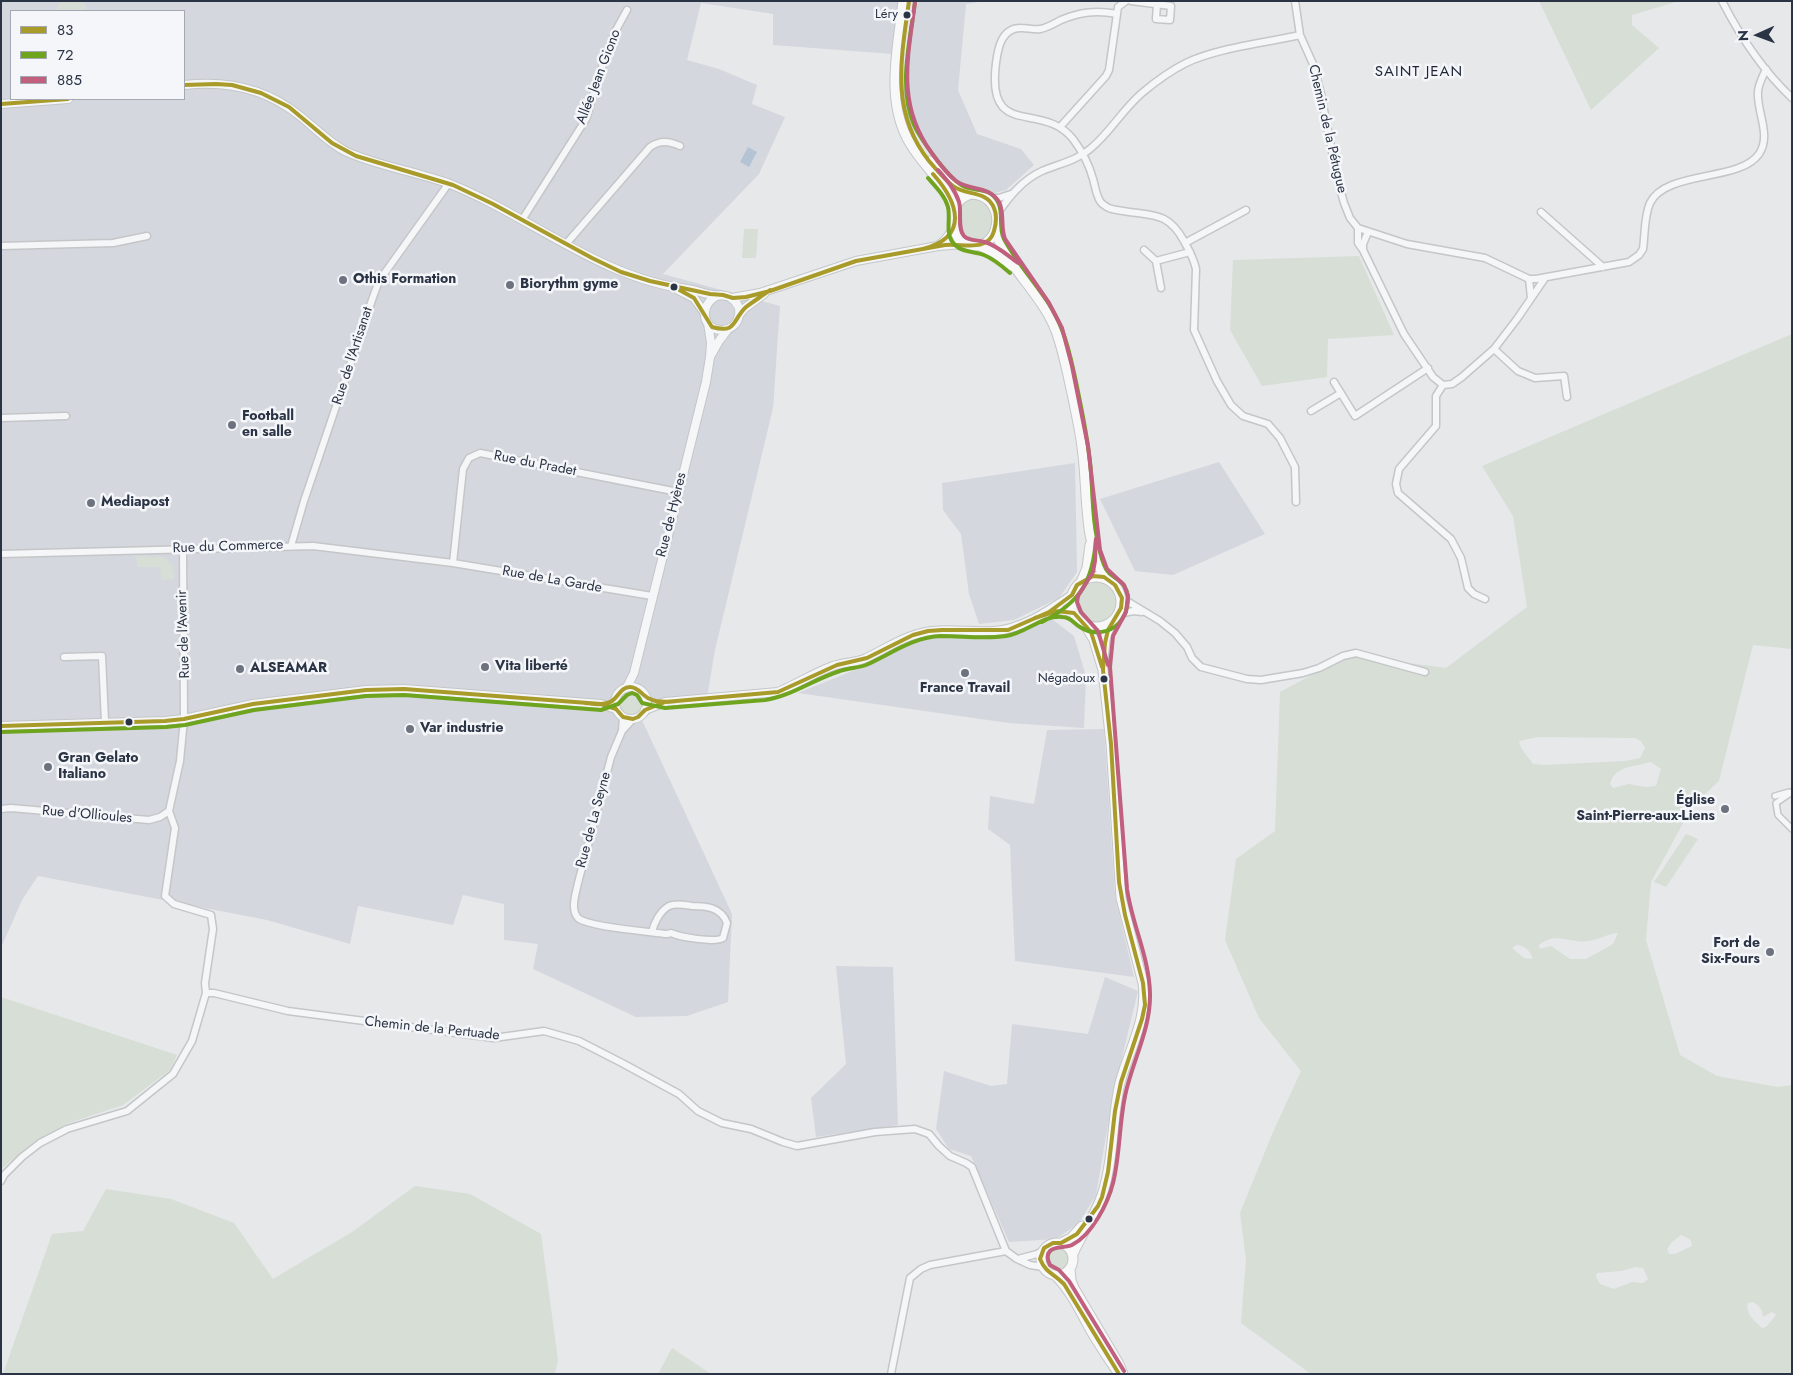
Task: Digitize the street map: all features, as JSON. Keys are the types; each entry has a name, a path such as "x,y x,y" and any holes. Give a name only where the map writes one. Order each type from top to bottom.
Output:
{"main road":[{"path":"903,1 900,92 908,128 915,141 936,168 956,189 987,198 995,209 995,231 989,240 980,246"},
{"path":"909,1 903,22 895,75 896,104 899,118 910,144 946,190 955,208"},
{"path":"968,194 958,202 955,208 954,228 956,234 963,244 980,246 996,254 1017,271"},
{"path":"995,231 1006,253 1017,271 1036,295 1056,331 1066,366 1082,445 1091,537 1097,562 1104,577"},
{"path":"1091,537 1087,568 1082,580 1072,594 1071,604 1077,618 1085,625 1094,640 1103,670"},
{"path":"1082,580 1093,576 1104,577 1116,585 1122,598 1119,614 1111,622 1101,627 1085,625"},
{"path":"1098,1206 1076,1234 1062,1243 1050,1244 1042,1251 1040,1259 1048,1273 1055,1275 1064,1274 1070,1269 1073,1262 1073,1254 1098,1206 1102,1197 1108,1172 1115,1111 1121,1082 1142,1019 1145,995 1122,898 1111,744 1103,670 1105,639 1111,622"},
{"path":"1062,1243 1073,1254"},
{"path":"1070,1269 1074,1288 1123,1374"},
{"path":"1055,1275 1064,1284 1075,1301 1118,1374"}],"street":[{"path":"1060,127 1106,76 1109,70 1118,7 1126,1"},
{"path":"1131,1 1157,4"},
{"name":"Chemin de la Pétugue","path":"1295,1 1300,35 1315,72 1337,178 1350,218 1358,228 1358,243 1404,334 1433,377 1442,385"},
{"path":"1722,1 1737,28 1766,69 1792,98"},
{"name":"Allée Jean Giono","path":"522,220 586,119 598,78 615,32 627,10"},
{"path":"1117,14 1088,12 1072,16 1041,29 1013,28 1006,32 1000,41 994,87 1001,105 1008,112 1017,116 1042,120 1060,127 1072,137 1084,154 1100,201 1110,209 1164,218 1175,226 1195,262 1194,330 1217,381 1231,405 1243,416 1268,424 1280,438 1295,467 1296,502"},
{"path":"996,216 1015,192 1027,181 1040,172 1073,160 1090,150 1140,94 1175,69 1206,56 1300,35"},
{"path":"1358,228 1407,244 1485,258 1531,279 1629,262 1639,255 1643,249 1649,205 1660,190 1738,168 1750,162 1758,155 1764,139 1758,93 1766,69"},
{"path":"185,85 206,82 236,85 256,90 278,100 345,151 449,184 480,197 614,269 675,287 732,298 770,290 856,261 938,246 963,244"},
{"path":"1,104 55,100"},
{"path":"566,244 650,147 664,142 680,146"},
{"name":"Rue de l'Artisanat","path":"291,546 304,501 373,296 380,281 449,184"},
{"path":"987,198 999,198 1015,192"},
{"path":"1185,243 1246,210"},
{"path":"1540,212 1603,267"},
{"path":"938,246 954,228"},
{"path":"1363,250 1363,244 1368,232"},
{"path":"1,246 113,243 147,236"},
{"path":"1144,250 1156,261 1161,288"},
{"path":"1156,261 1190,252"},
{"path":"1485,599 1474,594 1468,588 1462,558 1451,539 1398,493 1396,484 1399,469 1436,426 1436,396 1442,385 1452,384 1462,377 1494,348 1517,319 1545,278"},
{"path":"1531,279 1536,289"},
{"path":"1531,279 1531,298"},
{"path":"675,287 694,298 704,312 708,323 717,330 729,329 736,323 739,315 745,308 770,290"},
{"path":"704,312 708,302 720,295"},
{"path":"732,298 738,306 739,315"},
{"name":"Rue de Hyères","path":"627,687 634,673 706,382 711,343 708,323"},
{"name":"Rue de Hyères","path":"710,357 719,340 729,329"},
{"path":"1494,348 1518,371 1535,378 1564,376 1567,397"},
{"path":"1334,382 1355,416 1428,368"},
{"path":"1312,411 1341,393"},
{"path":"1,418 66,416"},
{"name":"Rue du Pradet","path":"453,563 463,469 469,458 480,453 678,492"},
{"name":"Rue du Commerce","path":"1,554 291,546 334,547 453,563"},
{"name":"Rue de l'Avenir","path":"170,810 180,761 184,719 183,549"},
{"name":"Rue de La Garde","path":"453,563 652,596"},
{"path":"1049,612 1072,594"},
{"path":"1122,598 1142,612 1160,621 1175,633 1187,647 1192,658 1201,667 1247,679 1261,680 1303,673 1319,668 1343,656 1356,653 1425,672"},
{"path":"622,731 645,710 665,702 778,692 836,665 867,658 913,635 935,631 1008,630 1049,612 1061,610 1074,613"},
{"path":"1119,614 1133,611 1142,612"},
{"path":"64,657 102,656 105,722"},
{"name":"Rue de Hyères","path":"634,673 637,688"},
{"path":"616,709 615,699 620,691 627,687 637,688 646,697 665,702"},
{"path":"1,726 184,719 254,704 366,690 404,689 601,704 616,709 623,717 633,719"},
{"path":"645,710 646,697"},
{"path":"601,704 615,699"},
{"path":"622,731 623,717"},
{"name":"Rue de La Seyne","path":"622,731 611,758 578,884 574,910 577,917 584,921 652,932"},
{"path":"1775,796 1792,792"},
{"path":"1792,792 1776,803 1778,815 1792,829"},
{"name":"Rue d'Ollioules","path":"1,810 12,808 149,820 160,817 170,810"},
{"path":"1,1181 4,1175 22,1157 40,1143 66,1129 127,1111 173,1074 192,1041 206,993 205,983 213,921 211,915 206,912 174,904 165,896 175,828 170,810"},
{"path":"687,904 715,909 725,916 727,923 724,938 717,941 678,936 672,933 652,932 656,920 669,906 687,904"},
{"name":"Chemin de la Pertuade","path":"206,993 214,993 288,1011 494,1038 544,1031 579,1041 622,1063 679,1094 698,1111 722,1123 751,1129 797,1146 875,1132 915,1129 929,1134 950,1156 972,1167 1006,1251"},
{"path":"890,1374 910,1278 921,1269 930,1265 1006,1251 1030,1265 1043,1267"},
{"path":"1017,1259 1042,1251"}],"shaded area":[{"path":"1,1 898,1 893,54 773,45 773,14 701,3 687,60 719,69 757,85 752,104 785,117 759,174 663,274 780,306 773,408 715,650 706,703 655,710 642,720 732,914 728,1002 687,1016 636,1017 533,969 538,944 504,940 504,904 463,895 453,925 358,906 350,944 267,920 38,876 22,900 1,948"},
{"path":"60,1 82,1 86,6 86,10 56,10"},
{"path":"918,1 984,1 966,4 958,90 977,134 1021,149 1034,165 1006,190 991,194 961,184 926,148 906,119 902,80"},
{"path":"1539,1 1679,1 1632,15 1632,25 1659,48 1591,110"},
{"path":"968,195 992,203 992,237 973,246 955,234 958,202"},
{"path":"744,229 758,229 756,258 742,258"},
{"path":"1359,256 1394,335 1328,339 1327,377 1262,386 1230,330 1233,260"},
{"path":"1792,334 1792,649 1753,645 1719,781 1693,805 1651,882 1646,940 1680,1055 1717,1076 1778,1087 1792,1085 1792,1374 1311,1374 1241,1323 1246,1259 1240,1213 1273,1132 1301,1071 1259,1018 1225,940 1236,859 1275,831 1280,692 1349,655 1446,668 1527,607 1513,516 1482,466","holes":["1538,737 1635,738 1641,741 1645,748 1640,758 1625,761 1544,765 1533,764 1521,748 1519,741","1651,762 1661,769 1656,786 1645,787 1629,784 1613,788 1610,784 1612,778 1616,773 1626,768","1618,933 1613,944 1586,959 1570,959 1551,946 1540,949 1539,945 1545,941 1557,938 1588,941","1517,945 1523,946 1529,951 1533,959 1524,958 1512,948","1681,1235 1691,1240 1692,1246 1675,1254 1669,1254 1667,1249","1636,1267 1643,1268 1648,1279 1643,1283 1632,1282 1614,1289 1600,1284 1596,1277 1597,1273 1621,1271","1752,1302 1760,1308 1763,1317 1772,1312 1776,1315 1766,1327 1762,1328 1751,1317 1747,1307 1748,1303"]},
{"path":"1219,462 1265,534 1173,575 1135,571 1100,499"},
{"path":"1075,463 1077,572 1059,598 1014,620 979,624 969,594 961,534 943,510 942,483"},
{"path":"136,556 164,557 172,565 175,579 161,580 160,567 137,567"},
{"path":"1101,577 1114,584 1120,592 1120,612 1114,620 1106,626 1091,627 1078,620 1072,612 1071,597 1078,584 1086,578"},
{"path":"1052,619 1074,636 1086,676 1084,728 1009,723 798,693 882,659 923,637 991,639"},
{"path":"631,687 637,688 642,692 646,697 646,709 642,714 637,718 631,719 625,718 620,714 616,709 615,703 616,697 620,692 625,688"},
{"path":"1104,729 1115,896 1134,977 1015,961 1010,845 988,829 990,796 1034,804 1047,730"},
{"path":"1686,834 1698,839 1666,887 1654,882"},
{"path":"836,966 893,967 898,1125 816,1137 811,1098 846,1064"},
{"path":"1105,977 1138,991 1113,1095 1096,1195 1079,1223 1056,1239 1009,1242 971,1156 949,1149 936,1129 944,1071 991,1086 1007,1084 1012,1024 1088,1034"},
{"path":"1,997 177,1055 170,1070 123,1105 66,1124 35,1141 1,1169"},
{"path":"415,1186 470,1194 541,1234 558,1360 555,1374 3,1374 52,1234 83,1231 106,1189 171,1199 234,1223 273,1279 352,1232"},
{"path":"1057,1243 1069,1247 1073,1259 1069,1271 1057,1275 1045,1271 1041,1259 1045,1247"},
{"path":"672,1348 711,1374 658,1374"}],"water":[{"path":"748,147 757,152 749,167 740,162"}],"transit line":[{"name":"83","path":"185,85 232,85 261,93 289,107 332,143 356,156 453,185 493,204 621,272 650,281 710,294 733,298 746,297 770,291 856,261 945,245 980,245 991,238 996,220 991,202 986,198 953,186 929,161 908,123 903,104 901,84 903,44 909,1"},
{"name":"72","path":"1,732 166,727 185,725 254,710 366,696 404,695 601,710 618,704 627,695 632,693 637,695 642,703 665,708 765,700 784,695 840,671 866,665 921,639 941,636 990,637 1013,635 1055,617 1068,618 1085,630 1095,632 1115,627 1127,609 1127,592 1122,583 1108,571 1100,554 1094,522 1087,438 1067,343 1050,306 1004,239 1001,230 1000,206 995,197 987,192 965,187 952,177 929,150 914,125 909,110 906,80 908,48 915,2"},
{"name":"885","path":"915,2 907,79 913,116 920,134 949,175 961,184 990,193 999,202 1002,211 1005,239 1049,303 1062,328 1072,366 1088,446 1100,550 1107,569 1124,585 1128,596 1126,612 1113,636 1110,667 1127,889 1147,966 1150,1006 1148,1020 1125,1096 1115,1172 1107,1200 1098,1218 1086,1234 1072,1245 1052,1249 1048,1256 1050,1265 1059,1270 1069,1281 1124,1371"},
{"name":"83","path":"1,104 55,100"},
{"name":"885","path":"938,170 950,184 957,197 960,206 960,224 964,236 968,239 985,242 994,246 1018,263"},
{"name":"83","path":"923,249 938,243 948,236 955,218 949,196 933,174"},
{"name":"72","path":"928,178 947,203 949,232 955,245 965,251 988,257 1010,273"},
{"name":"83","path":"674,287 694,298 712,327 720,329 730,327 746,307 770,290"},
{"name":"72","path":"1042,622 1066,606 1082,589 1092,567 1096,539"},
{"name":"885","path":"1096,539 1093,572 1078,596 1077,602 1081,612 1098,631 1108,665"},
{"name":"83","path":"1,726 165,721 184,719 253,704 366,690 404,689 601,704 616,709 623,717 633,719 645,710 665,702 778,692 837,665 867,658 913,635 928,631 1008,630 1049,612 1072,595 1077,585 1093,576 1104,577 1115,585 1122,598 1121,608 1108,630 1103,670 1111,744 1119,882 1125,915 1143,983 1145,1005 1121,1082 1115,1111 1108,1172 1102,1197 1098,1206 1077,1234 1061,1243 1053,1243 1044,1248 1040,1259 1047,1270 1064,1284 1119,1374"},
{"name":"83","path":"1035,618 1056,611 1074,613 1091,632 1102,667"},
{"name":"83","path":"585,703 609,703 627,687 636,688 647,698 653,700 663,702 677,701"}],"place":[{"name":"Léry","path":"907,15"},
{"name":"Othis Formation","path":"343,280"},
{"name":"Biorythm gyme","path":"510,285"},
{"name":"Football en salle","path":"232,425"},
{"name":"Mediapost","path":"91,503"},
{"name":"Vita liberté","path":"485,667"},
{"name":"ALSEAMAR","path":"240,669"},
{"name":"France Travail","path":"965,673"},
{"name":"Négadoux","path":"1104,679"},
{"name":"Var industrie","path":"410,729"},
{"name":"Gran Gelato Italiano","path":"48,767"},
{"name":"Église Saint-Pierre-aux-Liens","path":"1725,809"},
{"name":"Fort de Six-Fours","path":"1770,952"}],"district":[{"name":"SAINT JEAN","path":"1419,72"}]}
